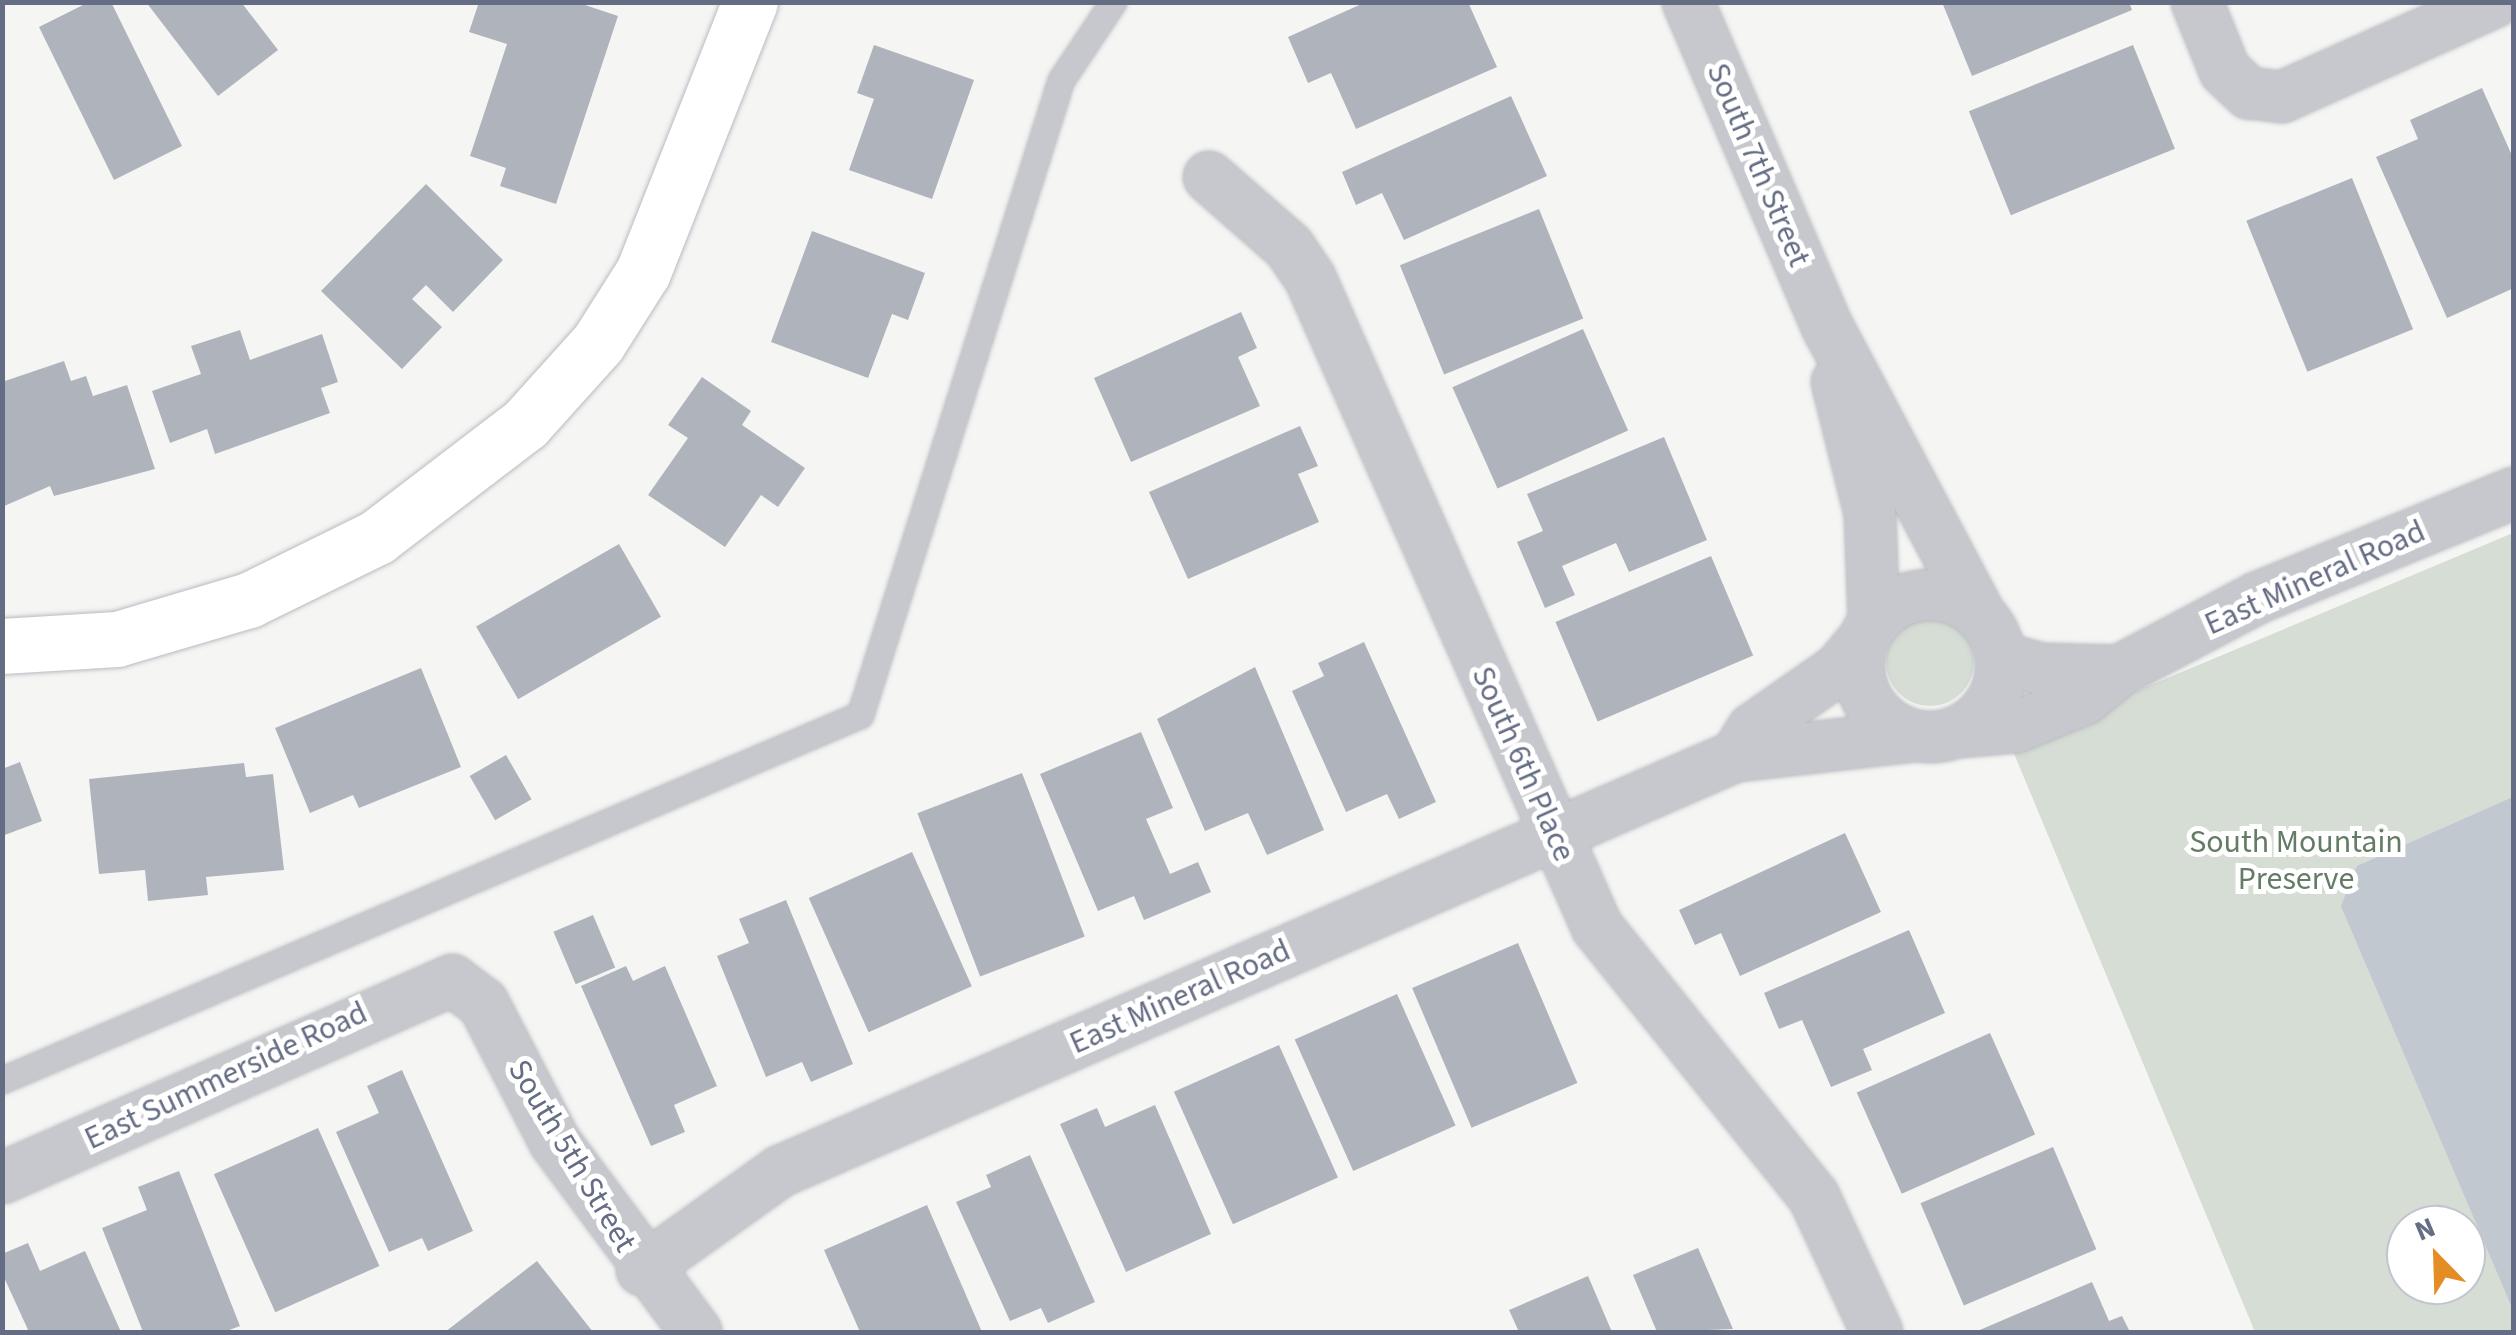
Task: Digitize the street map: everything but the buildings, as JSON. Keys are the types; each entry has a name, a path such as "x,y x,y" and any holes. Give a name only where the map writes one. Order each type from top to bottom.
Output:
{"street":[{"path":"2,646 117,639 250,600 377,537 512,435 598,344 643,272 750,2"},
{"name":"South 7th Street","path":"1688,2 1828,328 2002,658"},
{"path":"2198,2 2226,71 2249,92 2282,97 2494,2"},
{"name":"South 6th Place","path":"1209,176 1289,247 1310,278 1552,834 1598,927 1814,1197 1877,1332"},
{"name":"South 7th Street","path":"1828,328 1870,513 1866,699 1936,734"},
{"name":"East Mineral Road","path":"642,1270 781,1171 1736,756 2016,727 2086,699 2120,670 2257,598 2514,492"},
{"path":"1869,630 1921,594 1979,613"},
{"name":"East Mineral Road","path":"1736,756 1753,728 1839,670 1869,630"},
{"path":"1936,734 1992,702 2002,658"},
{"name":"East Mineral Road","path":"2002,658 2040,670 2120,670"},
{"name":"South 5th Street","path":"452,980 483,1003 556,1142 642,1270 696,1332"},
{"name":"East Summerside Road","path":"2,1178 452,980"}],"lane":[{"path":"2,1080 860,715 1060,80 1113,2"}],"green space":[{"name":"South Mountain Preserve","path":"2513,533 2513,1332 2255,1332 2010,744"},
{"path":"1930,618 1955,625 1967,637 1974,662 1967,687 1955,699 1930,706 1905,699 1893,687 1886,662 1893,637 1905,625"}],"shaded area":[{"path":"2513,797 2513,1310 2486,1247 2486,1205 2468,1205 2341,906 2357,866"}]}
